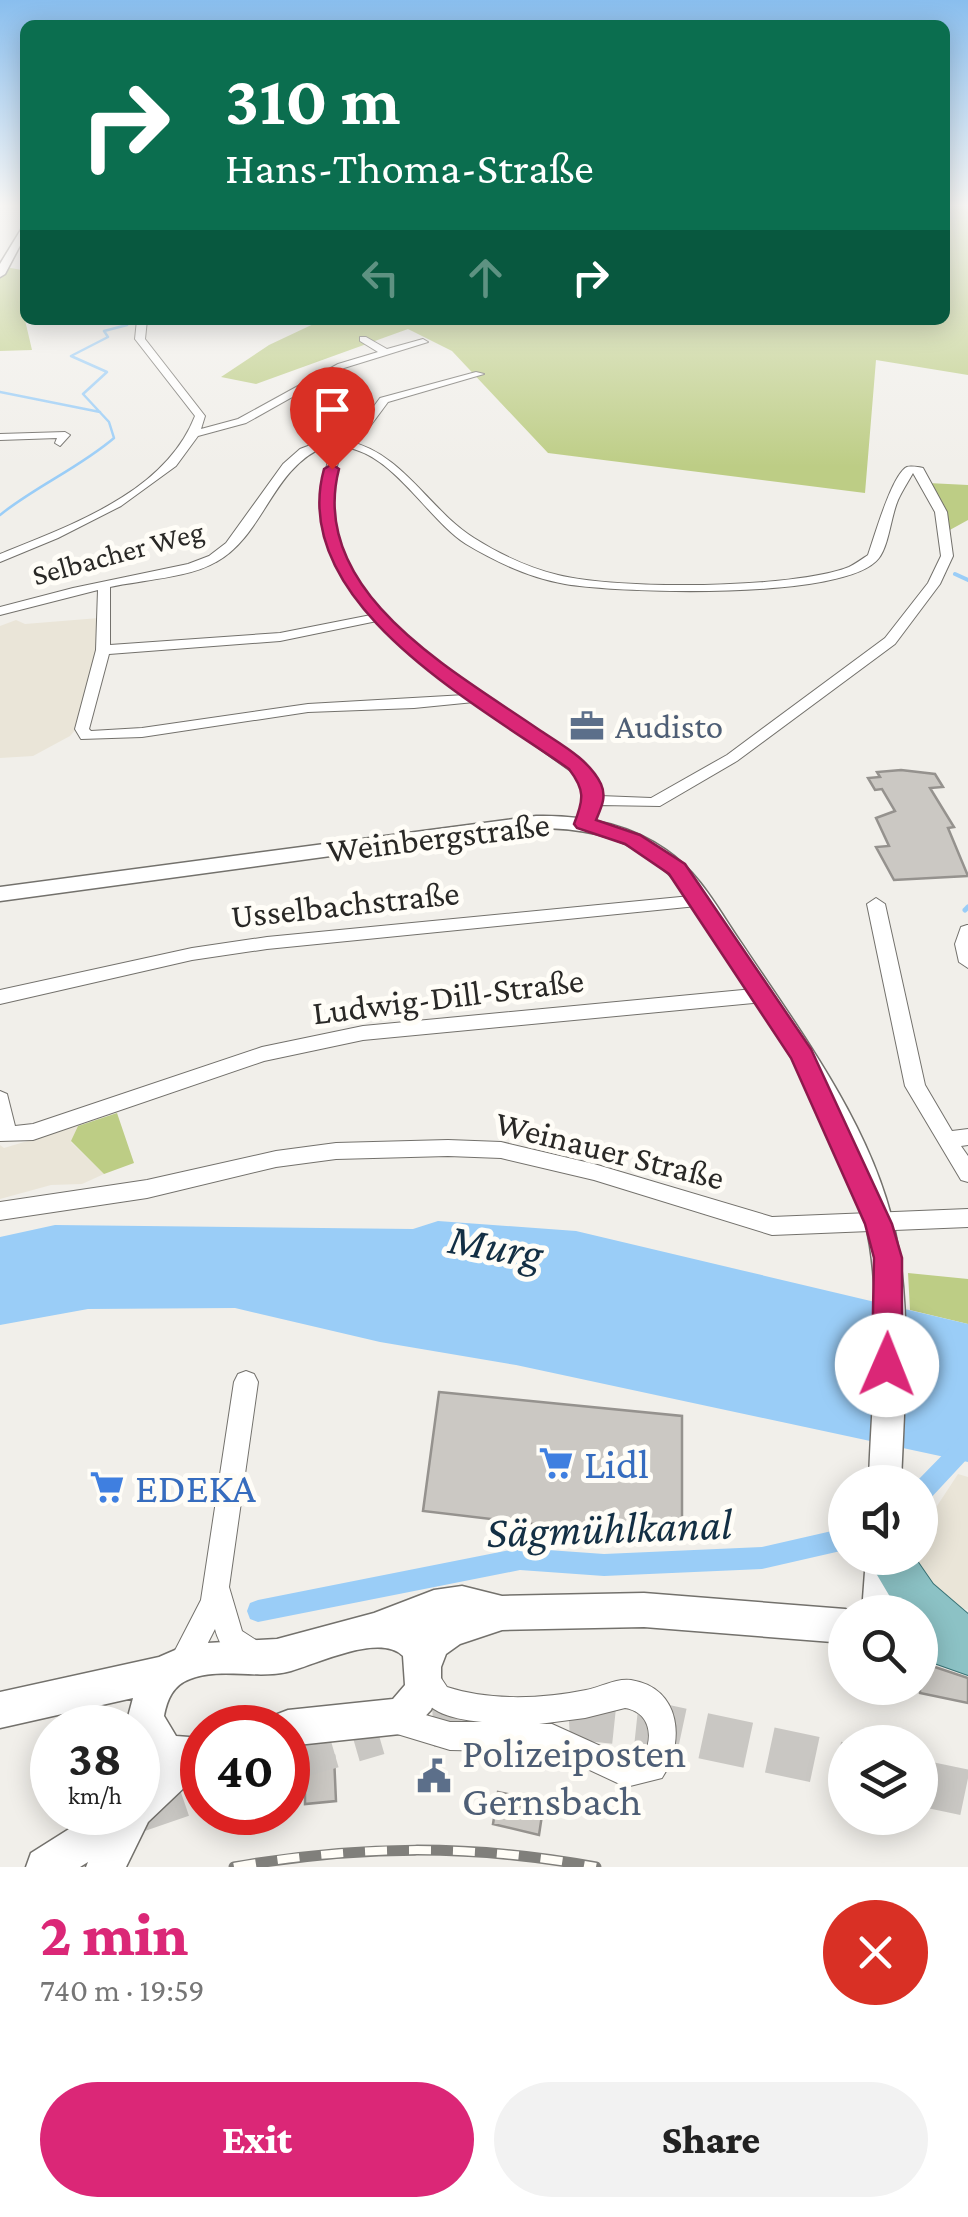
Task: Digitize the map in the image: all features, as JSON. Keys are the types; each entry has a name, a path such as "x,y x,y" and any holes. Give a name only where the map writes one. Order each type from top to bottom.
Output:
{"main road":[{"path":"899,1575 946,1638"}],"street":[{"path":"0,558 83,524 170,464 196,433 200,416 140,339 141,325"},
{"path":"362,340 385,352"},
{"path":"196,433 242,421 319,375 423,342"},
{"name":"Selbacher Weg","path":"0,611 215,558 241,532 291,462 312,447 338,443 367,423 384,400 478,374"},
{"path":"0,437 64,435 60,443"},
{"path":"585,824 594,800 592,785 576,764 424,658 380,618 350,582 329,530 324,495 338,443 368,451 396,470 436,517 467,540 552,578 594,584 772,585 839,576 874,557 892,500 909,470 919,470 940,512 947,556 934,584 890,640 732,758 654,804 594,800"},
{"path":"104,584 103,650 82,729 86,736 168,732 308,708 435,705 477,697"},
{"path":"103,650 293,636 380,618"},
{"name":"Weinbergstraße","path":"0,894 536,822 585,824 632,840 663,858 701,900 764,995 830,1107 878,1224 888,1258 885,1465"},
{"name":"Usselbachstraße","path":"0,997 192,954 267,943 701,900"},
{"path":"876,904 915,1086 958,1139 968,1174"},
{"path":"967,932 964,944 968,962"},
{"name":"Ludwig-Dill-Straße","path":"0,1099 6,1135 33,1132 262,1054 363,1033 764,995"},
{"name":"Weinauer Straße","path":"0,1212 146,1188 276,1159 336,1151 448,1148 501,1150 594,1172 772,1226 968,1218"},
{"path":"246,1382 219,1602 231,1639 247,1652 276,1657"},
{"path":"150,1705 156,1686 206,1624 219,1578"},
{"path":"0,1710 211,1659 276,1657 450,1604 475,1604 502,1613"},
{"path":"388,1720 410,1710 427,1648 440,1635 502,1613 644,1610 828,1625"},
{"path":"310,1726 388,1720 450,1736 552,1738 626,1773 652,1768 662,1757 664,1729 658,1714 638,1696 624,1694 565,1706 466,1707 438,1698 406,1636 380,1628"},
{"path":"160,1787 180,1768"},
{"path":"45,1867 109,1835"}],"shaded area":[{"path":"99,618 98,649 78,727 70,736 33,756 0,758 0,626 16,620 25,624"},
{"path":"78,1126 71,1142 104,1174 82,1184 51,1185 0,1199 0,1145 4,1148"},
{"path":"958,1474 968,1477 968,1610 939,1601 938,1595 917,1575 938,1575 938,1505"}],"green space":[{"path":"0,292 20,292 20,325 26,325 32,350 0,351"},
{"path":"950,292 968,292 968,375 876,360 865,493 548,453 452,351 408,329 256,384 221,377 269,345 311,325 950,325"},
{"path":"928,483 968,485 968,520 948,531"},
{"path":"117,1113 134,1163 104,1174 71,1141 78,1126"},
{"path":"908,1273 968,1279 968,1324 910,1310"}],"water":[{"name":"Murg","path":"438,1221 576,1231 968,1324 968,1462 516,1365 380,1342 235,1308 88,1309 0,1325 0,1237 55,1225 413,1229"}],"building":[{"path":"877,772 935,774 943,787 930,788 954,827 948,828 968,876 894,880 876,847 889,846 876,818 895,811 882,789 875,790 868,778 880,777"},
{"name":"Lidl","path":"439,1392 682,1416 682,1537 643,1537 423,1511"},
{"path":"938,1668 968,1678 968,1703 938,1697"},
{"path":"334,1756 336,1801 310,1804 310,1758"},
{"path":"498,1792 544,1802 539,1835 493,1824"}],"waterway":[{"path":"100,412 83,394 107,372 71,356 108,337 104,331 127,325"},
{"path":"0,392 100,412"},
{"path":"0,515 114,438 109,422 100,412"},
{"path":"955,574 968,580"},
{"path":"965,910 968,907"},
{"name":"Sägmühlkanal","path":"938,1475 968,1443"},
{"name":"Sägmühlkanal","path":"258,1611 520,1559 604,1565 762,1558 828,1543"}],"tunnel":[{"path":"433,1724 577,1717 653,1725 828,1762"},
{"path":"310,1752 378,1732"},
{"path":"938,1787 968,1793"},
{"path":"160,1801 180,1795"}],"railway":[{"path":"234,1867 325,1854 415,1850 505,1854 596,1867"}],"place":[{"name":"Audisto","path":"587,726"},
{"name":"Lidl","path":"556,1463"},
{"name":"EDEKA","path":"107,1487"},
{"name":"Polizeiposten Gernsbach","path":"434,1776"}],"route":[{"path":"332,469 324,495 329,530 350,582 364,600 424,658 576,764 592,785 594,800 585,824 632,840 677,869 802,1055 856,1167 888,1258 887,1365"}]}
